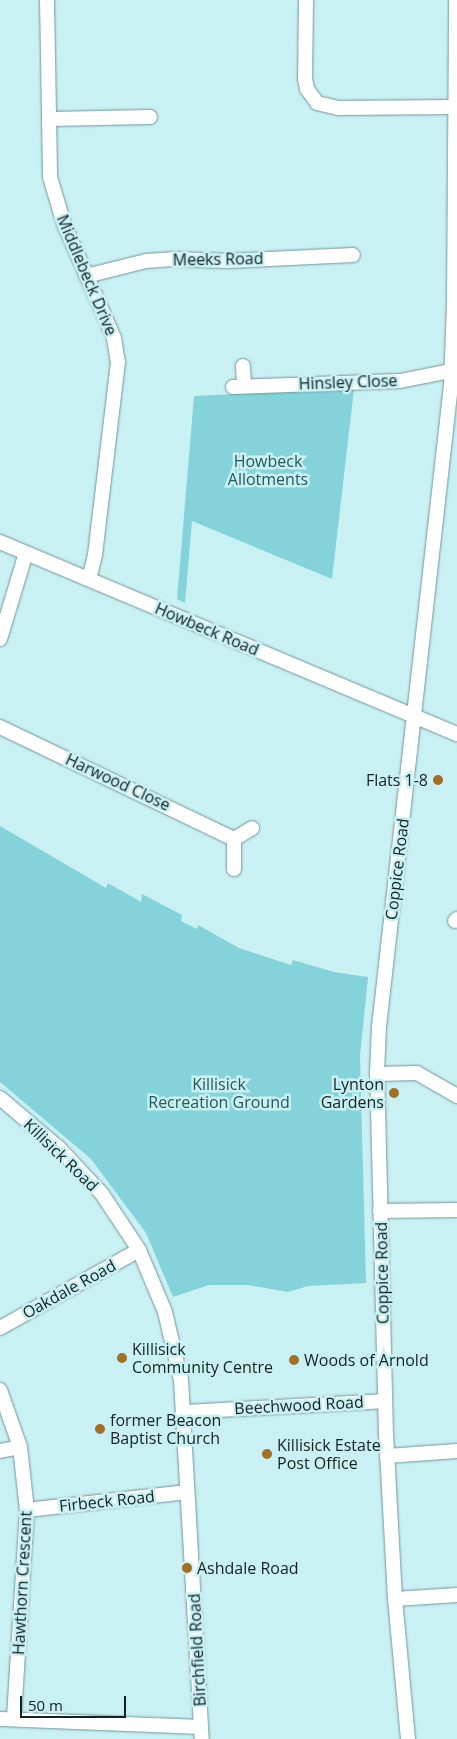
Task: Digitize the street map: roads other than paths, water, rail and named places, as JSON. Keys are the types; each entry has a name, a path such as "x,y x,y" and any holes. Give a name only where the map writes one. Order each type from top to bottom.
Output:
{"street":[{"name":"Middlebeck Drive","path":"47,0 50,177 64,224 114,338 118,362 95,555 89,579"},
{"path":"306,0 305,78 307,89 316,103 338,108 456,107"},
{"name":"Coppice Road","path":"408,1739 395,1599 387,1456 377,1074 379,1027 452,371 456,0"},
{"path":"49,119 150,117"},
{"name":"Meeks Road","path":"86,276 146,261 173,259 228,261 352,255"},
{"name":"Hinsley Close","path":"243,366 238,386 400,381 452,371"},
{"name":"Howbeck Road","path":"0,542 457,734"},
{"path":"0,639 26,553"},
{"name":"Harwood Close","path":"0,727 234,839"},
{"path":"234,869 234,839 252,828"},
{"path":"377,1074 417,1074 457,1096"},
{"name":"Killisick Road","path":"0,1098 78,1167 124,1223 139,1250 165,1312 176,1352 183,1412"},
{"path":"380,1211 457,1210"},
{"name":"Oakdale Road","path":"0,1328 139,1250"},
{"name":"Hawthorn Crescent","path":"0,1390 20,1447 27,1510 7,1719"},
{"name":"Beechwood Road","path":"183,1412 385,1401"},
{"name":"Birchfield Road","path":"183,1412 201,1733"},
{"path":"0,1451 20,1447"},
{"path":"387,1456 457,1452"},
{"name":"Firbeck Road","path":"27,1510 187,1492"},
{"path":"395,1599 457,1595"},
{"path":"7,1719 201,1733"}],"place":[{"name":"Flats 1-8","path":"438,780"},
{"name":"Lynton Gardens","path":"394,1093"},
{"name":"Killisick Community Centre","path":"122,1358"},
{"name":"Woods of Arnold","path":"294,1360"},
{"name":"former Beacon Baptist Church","path":"100,1429"},
{"name":"Killisick Estate Post Office","path":"267,1454"},
{"name":"Ashdale Road","path":"187,1568"}],"park label":[{"name":"Howbeck Allotments","path":"268,470"},
{"name":"Killisick Recreation Ground","path":"219,1093"}]}
